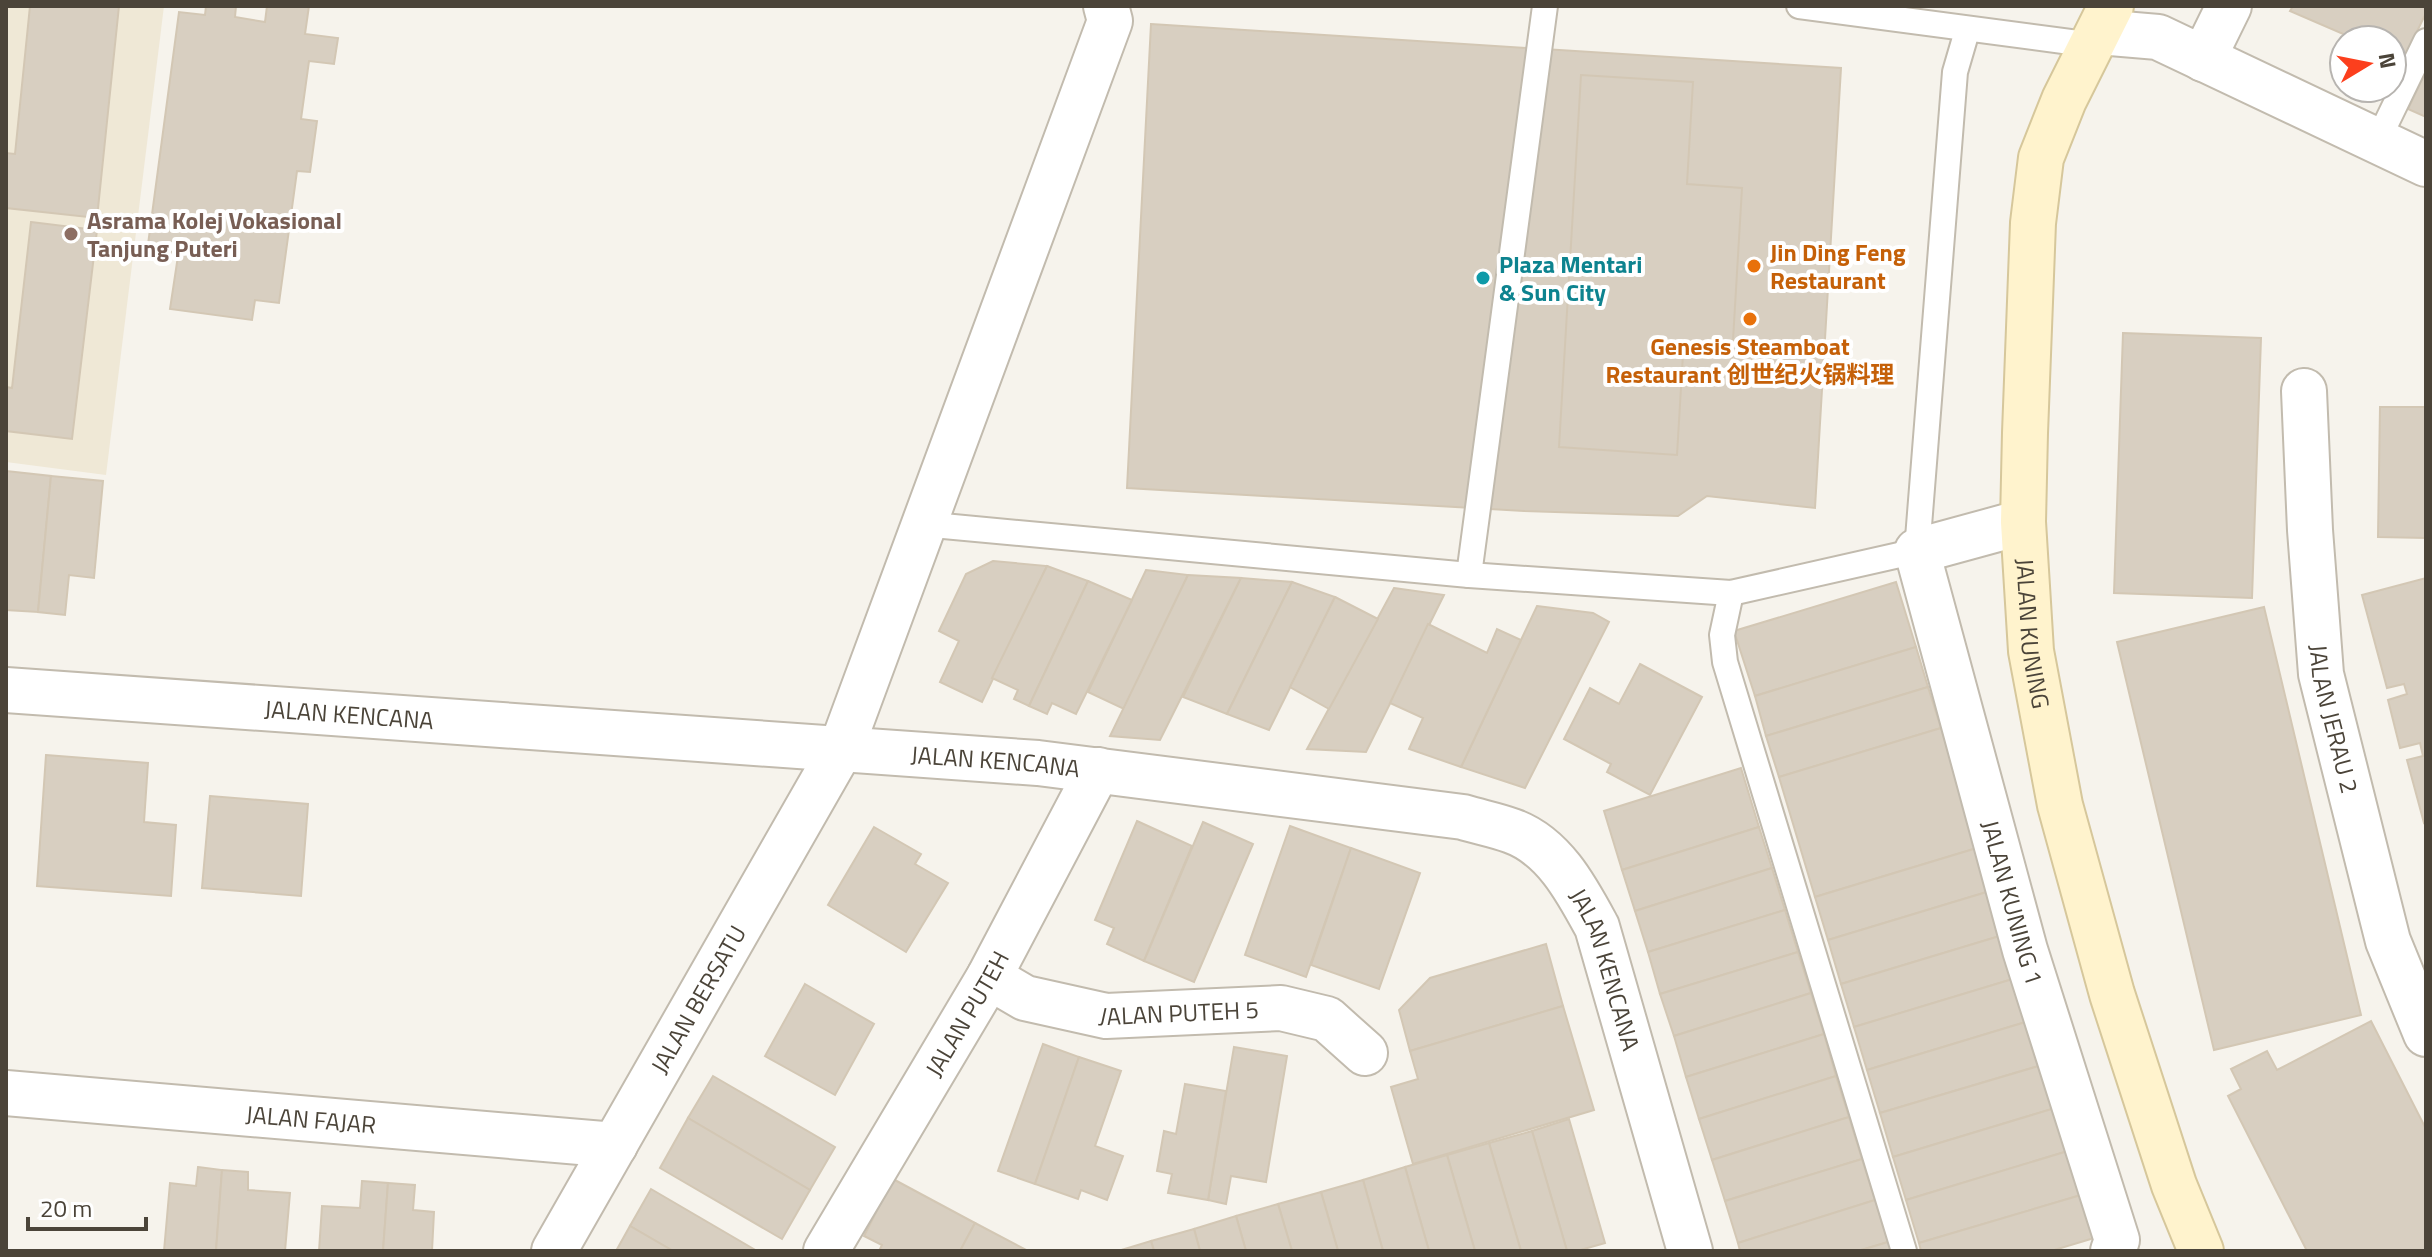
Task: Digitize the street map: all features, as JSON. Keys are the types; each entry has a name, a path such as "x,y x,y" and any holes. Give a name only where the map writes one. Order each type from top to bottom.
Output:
{"street":[{"name":"JALAN BERSATU","path":"554,1251 841,749 1110,21 1106,6"},
{"path":"2203,59 2229,6"},
{"path":"2101,28 2148,21 2203,59 2426,164"},
{"name":"JALAN KUNING","path":"2101,28 2064,100 2041,158 2033,223 2023,522 2031,651 2060,805 2112,994 2174,1185 2201,1251"},
{"name":"JALAN JERAU 2","path":"2304,391 2321,674 2388,941 2426,1034"},
{"path":"1917,551 2023,522"},
{"name":"JALAN KUNING 1","path":"1917,551 2025,950 2117,1240 2113,1251"},
{"name":"JALAN KENCANA","path":"6,690 1098,770 1463,817 1515,832 1552,856 1577,890 1597,927 1690,1251"},
{"name":"JALAN PUTEH","path":"826,1251 989,977 1098,770"},
{"name":"JALAN PUTEH 5","path":"989,977 1025,998 1106,1016 1281,1008 1327,1019 1365,1053"},
{"name":"JALAN FAJAR","path":"6,1093 615,1145"}],"lane":[{"path":"1469,575 1545,6"},
{"path":"1799,6 1967,31 2101,28"},
{"path":"922,524 1469,575 1731,593 1917,551 1955,72 1967,31"},
{"path":"2378,140 2426,41"},
{"path":"1731,593 1722,635 1725,662 1904,1251"}],"shaded area":[{"name":"Asrama Kolej Vokasional Tanjung Puteri","path":"6,6 164,6 106,475 6,462"}],"building":[{"path":"30,6 119,6 97,218 6,208 6,153 15,154"},
{"path":"206,6 236,6 235,17 265,22 267,6 309,6 305,34 338,38 334,64 309,61 301,119 317,121 310,172 297,171 279,303 255,300 252,320 170,309 178,256 147,252 179,12 205,15"},
{"path":"2293,6 2426,6 2426,13 2408,50 2408,24 2328,24 2328,27 2290,11"},
{"name":"Plaza Mentari & Sun City","path":"1151,24 1841,68 1815,508 1707,496 1678,516 1524,511 1127,488"},
{"path":"2426,71 2426,117 2408,109"},
{"path":"1581,75 1693,82 1687,184 1742,188 1732,357 1683,354 1677,455 1559,447"},
{"path":"31,222 97,230 72,439 6,431 6,387 12,388"},
{"path":"2123,333 2261,338 2252,598 2114,593"},
{"path":"2380,407 2426,407 2426,538 2378,537"},
{"path":"6,471 51,476 38,612 6,610"},
{"path":"51,476 103,481 94,578 69,575 65,615 38,612"},
{"path":"993,561 1047,566 982,702 940,682 959,641 939,631 966,574"},
{"path":"1047,566 1088,581 1029,706 1014,699 1018,690 992,678"},
{"path":"1146,570 1188,575 1124,709 1088,692"},
{"path":"1188,575 1241,578 1160,740 1110,736"},
{"path":"1241,578 1292,582 1227,714 1183,697"},
{"path":"2426,578 2424,823 2407,760 2423,756 2420,743 2400,748 2388,700 2407,694 2404,684 2387,688 2362,595"},
{"path":"1088,581 1132,600 1076,714 1052,703 1047,714 1029,706"},
{"path":"1292,582 1335,597 1269,730 1227,714"},
{"path":"1896,582 1916,647 1755,696 1734,631"},
{"path":"1394,588 1444,595 1366,752 1307,749"},
{"path":"1335,597 1378,619 1329,709 1290,687"},
{"path":"1537,606 1593,613 1609,622 1525,788 1461,767"},
{"path":"2264,607 2361,1015 2214,1050 2117,642"},
{"path":"1428,624 1487,653 1497,629 1521,640 1461,767 1409,749 1423,718 1390,703"},
{"path":"1916,647 1928,687 1766,736 1755,696"},
{"path":"1640,664 1702,697 1650,795 1607,772 1611,764 1564,739 1590,688 1619,704"},
{"path":"1928,687 1941,728 1779,777 1766,736"},
{"path":"1941,728 1977,848 1815,897 1779,777"},
{"path":"46,755 148,763 144,822 176,825 171,896 37,886"},
{"path":"1741,768 1759,827 1622,870 1604,811"},
{"path":"210,796 308,804 301,896 202,888"},
{"path":"1137,821 1192,846 1144,961 1107,944 1114,928 1095,920"},
{"path":"1203,822 1253,844 1194,982 1144,961"},
{"path":"1290,826 1351,848 1306,977 1245,955"},
{"path":"874,827 921,854 915,864 948,883 906,952 828,905"},
{"path":"1759,827 1772,868 1635,911 1622,870"},
{"path":"1351,848 1420,873 1379,989 1311,965"},
{"path":"1977,848 1990,891 1828,940 1815,897"},
{"path":"1772,868 1785,910 1648,952 1635,911"},
{"path":"1990,891 2003,935 1841,984 1828,940"},
{"path":"1785,910 1798,952 1660,994 1648,952"},
{"path":"2003,935 2016,978 1854,1027 1841,984"},
{"path":"1546,944 1563,1006 1410,1051 1399,1010 1430,978"},
{"path":"1798,952 1811,993 1674,1036 1660,994"},
{"path":"2016,978 2029,1021 1867,1070 1854,1027"},
{"path":"805,984 874,1024 835,1095 765,1056"},
{"path":"1811,993 1824,1034 1686,1077 1674,1036"},
{"path":"1563,1006 1594,1110 1413,1164 1391,1087 1418,1079 1410,1051"},
{"path":"2029,1021 2042,1065 1880,1113 1867,1070"},
{"path":"2371,1021 2426,1129 2426,1251 2307,1251 2228,1096 2241,1089 2231,1069 2267,1051 2277,1070"},
{"path":"1824,1034 1836,1076 1699,1119 1686,1077"},
{"path":"1043,1044 1079,1057 1035,1184 998,1171"},
{"path":"1234,1047 1287,1056 1266,1182 1231,1176 1226,1204 1208,1200"},
{"path":"1079,1057 1121,1071 1095,1146 1123,1156 1107,1200 1081,1190 1078,1199 1035,1184"},
{"path":"2042,1065 2055,1108 1893,1157 1880,1113"},
{"path":"713,1076 835,1147 810,1190 688,1118"},
{"path":"1836,1076 1849,1117 1712,1160 1699,1119"},
{"path":"1185,1084 1226,1091 1208,1200 1168,1193 1172,1174 1157,1171 1164,1131 1176,1134"},
{"path":"2055,1108 2068,1151 1906,1200 1893,1157"},
{"path":"1849,1117 1862,1159 1725,1201 1712,1160"},
{"path":"688,1118 810,1190 782,1239 660,1168"},
{"path":"1569,1119 1605,1243 1577,1251 1567,1251 1532,1131"},
{"path":"1532,1131 1567,1251 1521,1251 1489,1143"},
{"path":"1489,1143 1521,1251 1475,1251 1447,1155"},
{"path":"2068,1151 2081,1195 1919,1243 1906,1200"},
{"path":"1447,1155 1475,1251 1429,1251 1405,1167"},
{"path":"1862,1159 1875,1200 1738,1243 1725,1201"},
{"path":"198,1167 222,1170 216,1251 164,1251 170,1183 196,1186"},
{"path":"1405,1167 1429,1251 1383,1251 1363,1180"},
{"path":"222,1170 248,1172 248,1190 290,1193 285,1251 216,1251"},
{"path":"893,1179 975,1223 960,1251 879,1251 882,1245 864,1236"},
{"path":"1363,1180 1383,1251 1338,1251 1321,1192"},
{"path":"362,1181 388,1183 383,1251 319,1251 322,1206 360,1208"},
{"path":"388,1183 415,1185 413,1210 434,1212 432,1251 383,1251"},
{"path":"651,1189 757,1251 673,1251 630,1226"},
{"path":"1321,1192 1338,1251 1292,1251 1278,1204"},
{"path":"2081,1195 2094,1238 2051,1251 1921,1251 1919,1243"},
{"path":"1875,1200 1888,1242 1858,1251 1740,1251 1738,1243"},
{"path":"1278,1204 1292,1251 1246,1251 1236,1216"},
{"path":"1236,1216 1246,1251 1200,1251 1194,1229"},
{"path":"975,1223 1028,1251 960,1251"},
{"path":"630,1226 673,1251 616,1251"},
{"path":"1194,1229 1200,1251 1154,1251 1151,1241"},
{"path":"1151,1241 1154,1251 1118,1251"},
{"path":"1888,1242 1891,1251 1858,1251"}],"place":[{"name":"Asrama Kolej Vokasional Tanjung Puteri","path":"71,234"},
{"name":"Jin Ding Feng Restaurant","path":"1754,266"},
{"name":"Plaza Mentari & Sun City","path":"1483,278"},
{"name":"Genesis Steamboat Restaurant 创世纪火锅料理","path":"1750,319"}]}
